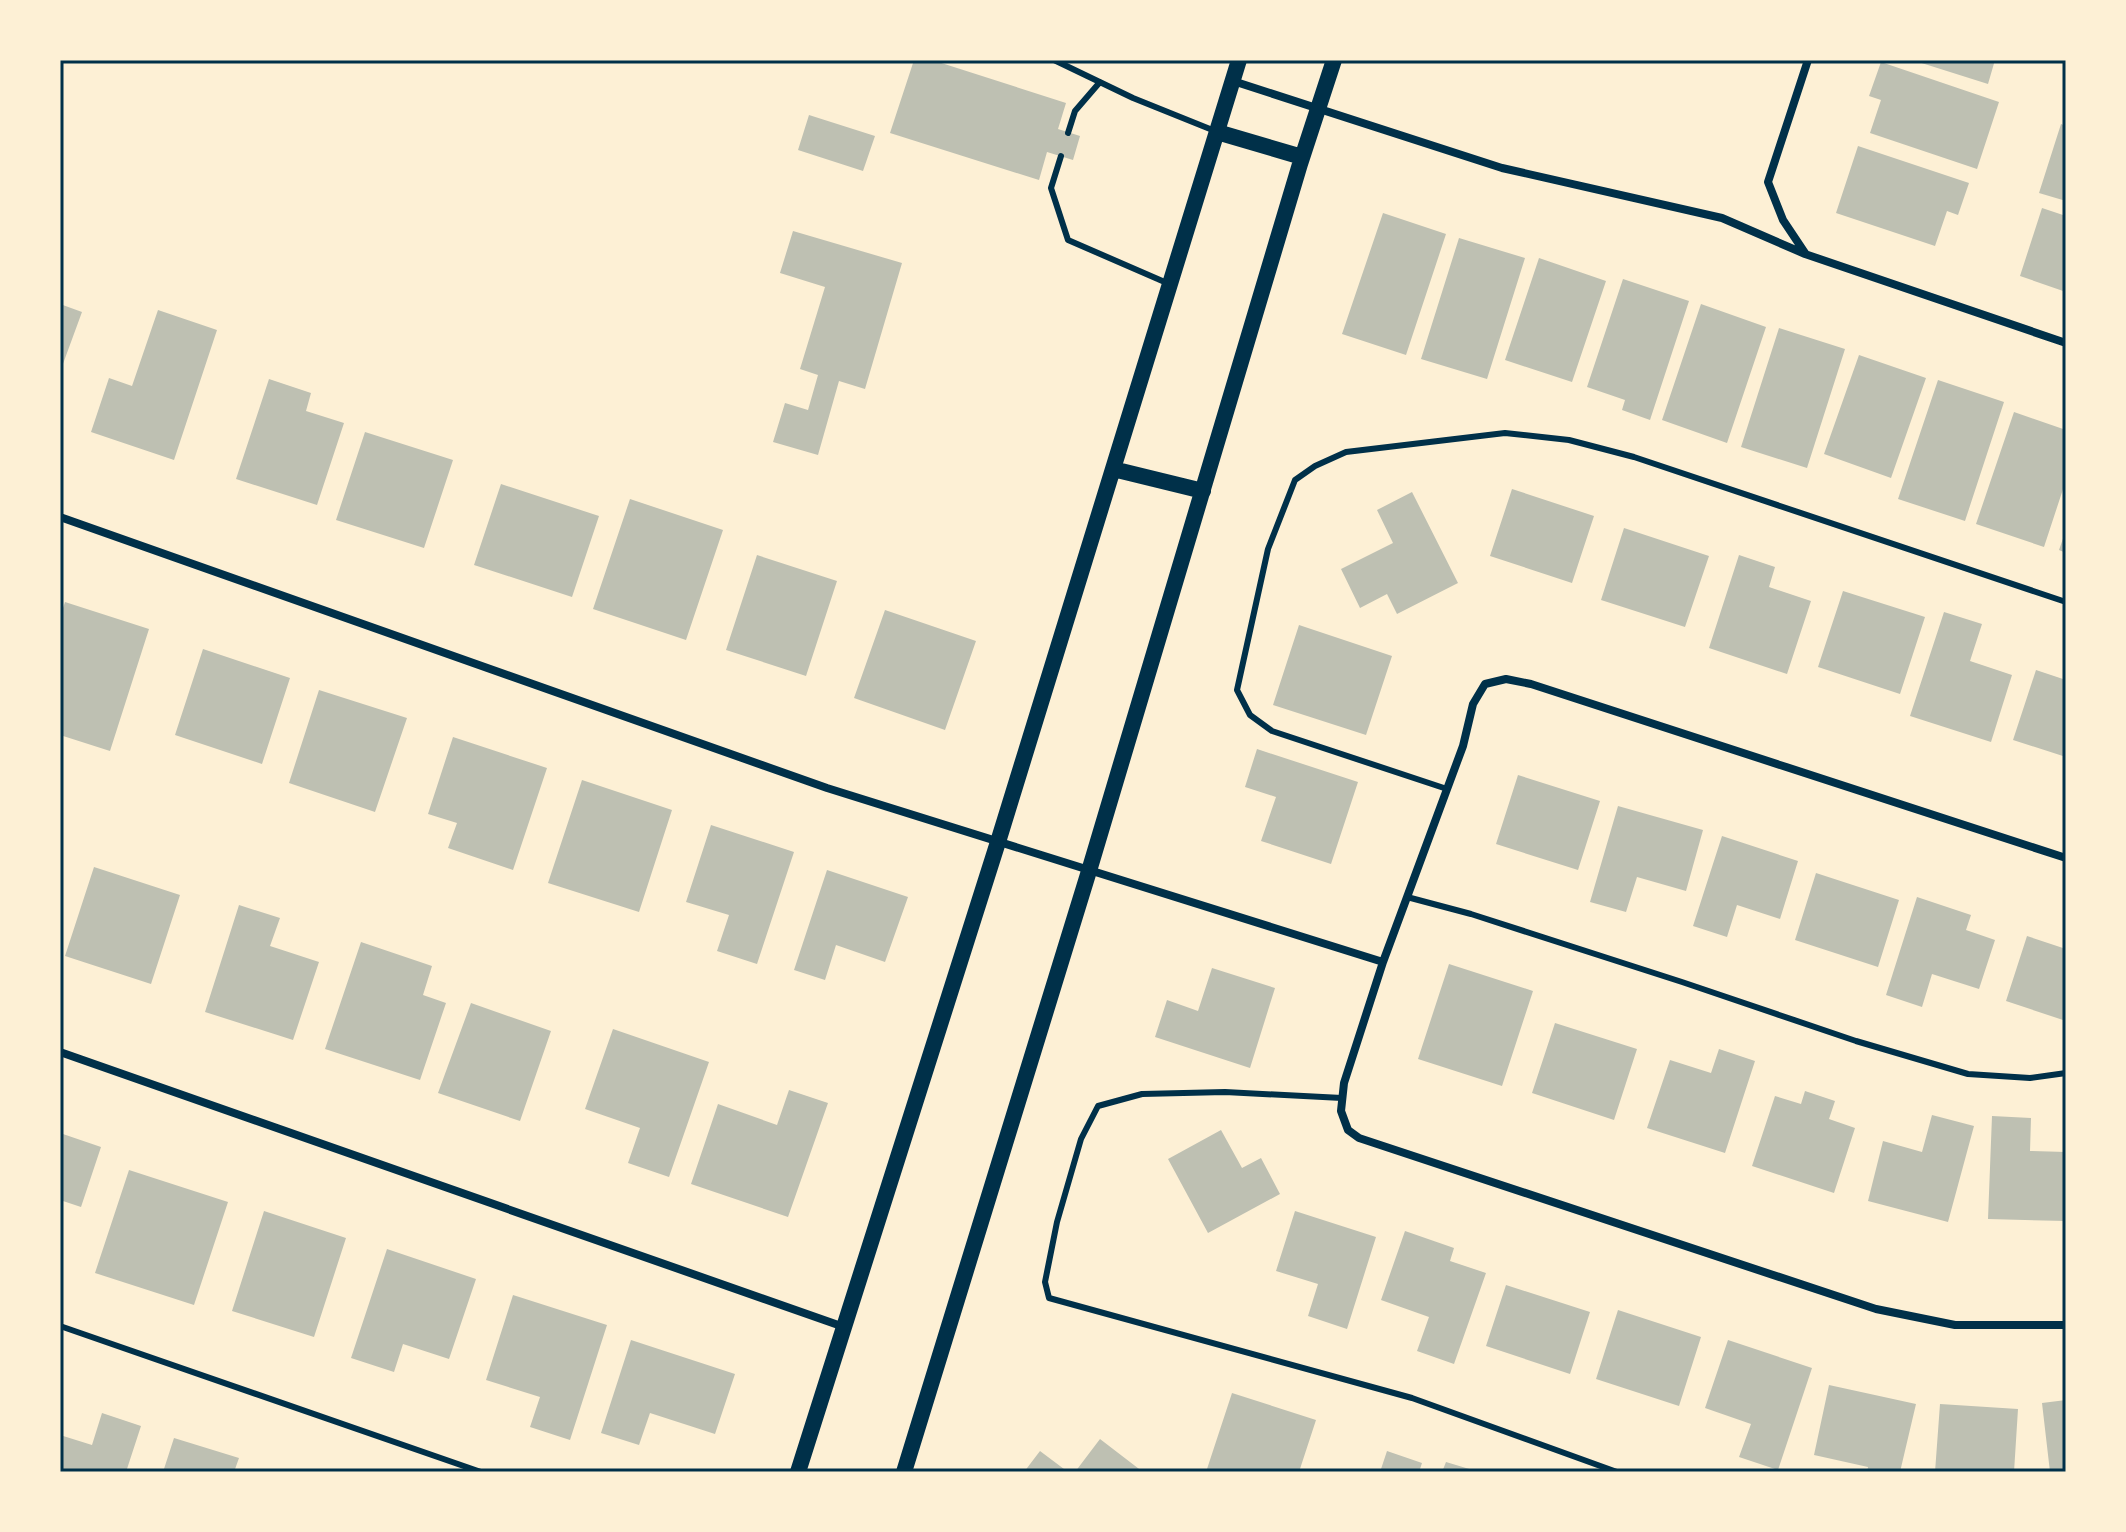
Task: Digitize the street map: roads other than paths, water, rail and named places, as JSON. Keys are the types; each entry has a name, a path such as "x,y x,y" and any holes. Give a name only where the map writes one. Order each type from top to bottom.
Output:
{"main road":[{"path":"798,1472 998,842 1239,60"},
{"path":"904,1472 1334,60"},
{"path":"1217,132 1302,157"},
{"path":"1113,469 1203,491"}],"street":[{"path":"1805,254 1783,220 1768,182 1808,60"},
{"path":"1233,81 1502,168 1722,218 1805,254 2066,343"},
{"path":"60,517 827,788 1383,962"},
{"path":"2066,858 1531,684 1506,679 1485,684 1473,704 1463,746 1383,962 1344,1083 1341,1111 1348,1130 1359,1138 1876,1309 1955,1325 2066,1325"},
{"path":"60,1052 844,1327"}],"lane":[{"path":"1054,60 1217,132"},
{"path":"1068,133 1075,111 1100,82"},
{"path":"1061,156 1051,188 1068,240 1170,284"},
{"path":"1447,789 1272,731 1250,715 1237,690 1268,549 1295,480 1315,466 1346,452 1505,433 1569,440 1634,457 2066,602"},
{"path":"1407,897 1471,914 1856,1041 1968,1074 2030,1078 2066,1073"},
{"path":"1342,1098 1225,1092 1142,1094 1098,1106 1081,1139 1057,1222 1045,1282 1049,1298 1412,1398 1617,1472"},
{"path":"60,1326 481,1472"}]}
